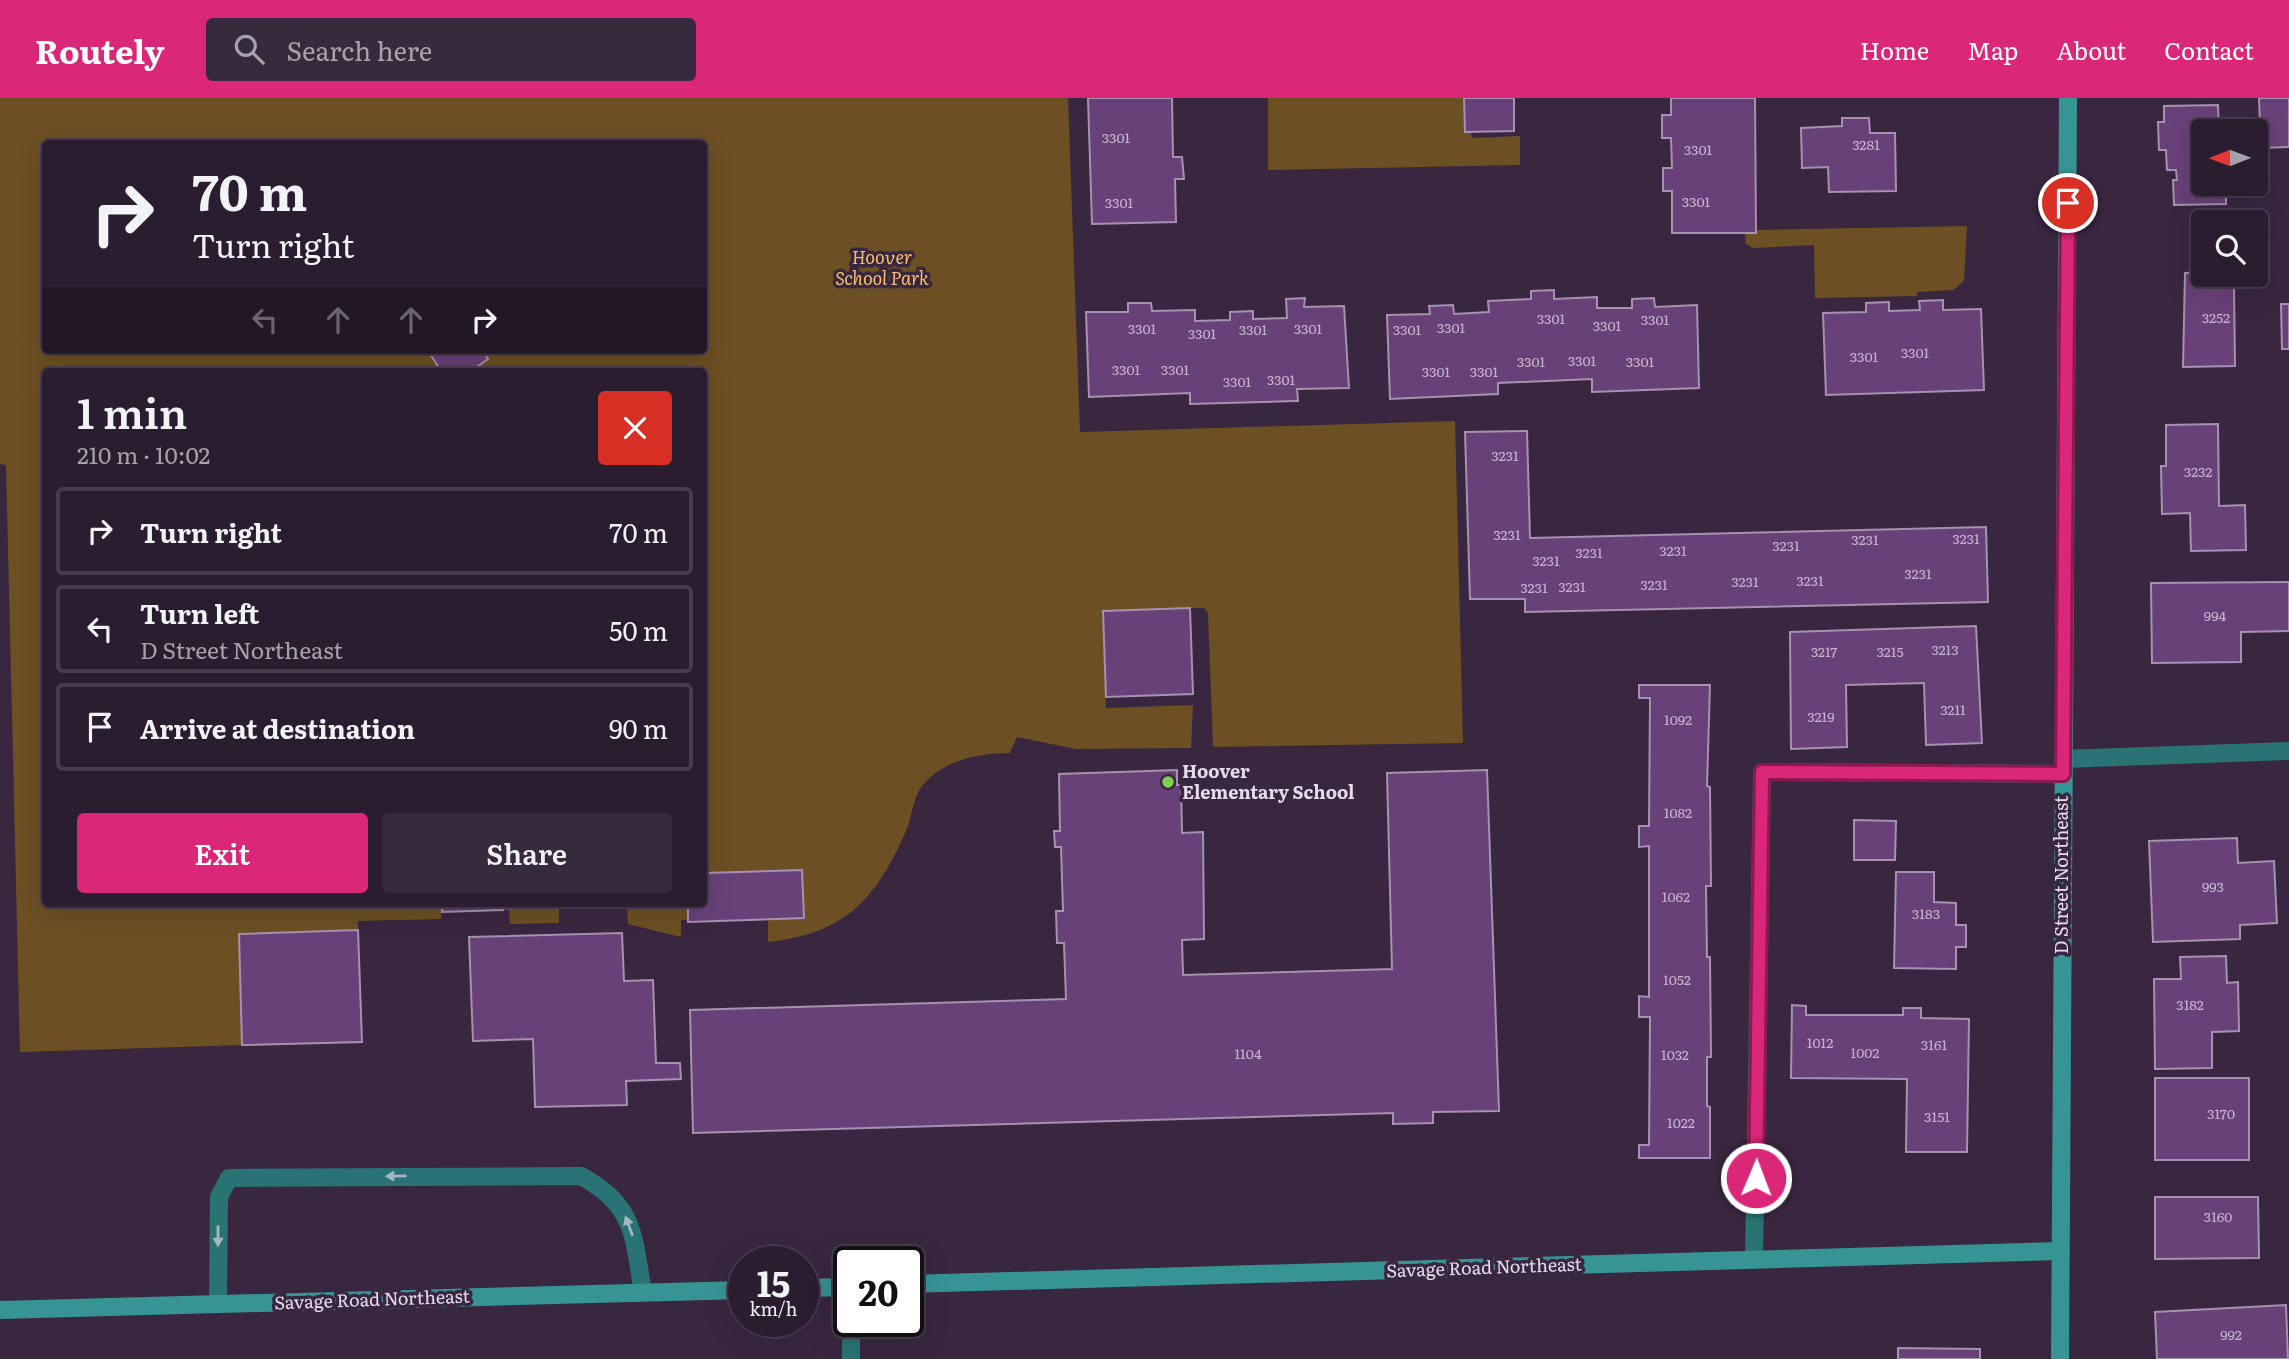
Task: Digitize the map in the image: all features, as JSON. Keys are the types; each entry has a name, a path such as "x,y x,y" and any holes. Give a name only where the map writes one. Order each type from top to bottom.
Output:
{"street":[{"name":"D Street Northeast","path":"2060,1359 2068,98"},
{"path":"1754,1260 1762,772 2063,766 2289,751"},
{"path":"218,1304 219,1197 229,1178 581,1176 606,1190 631,1222 643,1292"},
{"name":"Savage Road Northeast","path":"924,1284 2060,1251"},
{"name":"Savage Road Northeast","path":"0,1310 728,1290"},
{"path":"851,1337 851,1359"}],"green space":[{"name":"Hoover School Park","path":"0,98 1068,98 1080,432 1455,421 1463,743 1213,747 1208,613 1204,608 1103,611 1106,708 1193,705 1191,748 1076,749 1017,737 1010,753 986,754 951,764 922,786 895,855 869,894 854,909 837,922 817,931 768,942 768,919 804,917 802,870 707,873 707,368 42,368 42,907 442,907 441,919 358,921 358,930 239,934 242,1045 20,1052 6,465 0,464"},
{"path":"1268,98 1464,98 1465,132 1471,132 1472,138 1520,136 1520,165 1268,170"},
{"path":"1967,226 1964,281 1953,290 1917,292 1917,296 1815,298 1814,245 1753,248 1746,244 1745,233 1756,230"},
{"path":"503,907 559,907 559,923 510,924 509,910 503,910"},
{"path":"627,907 688,907 688,920 681,920 681,937 628,924"}],"building":[{"path":"1088,98 1172,98 1173,157 1182,157 1184,179 1175,179 1176,222 1092,224"},
{"path":"1464,98 1514,98 1514,131 1465,132"},
{"path":"1671,98 1755,98 1756,233 1672,233 1672,191 1663,191 1663,168 1672,168 1671,138 1662,138 1662,115 1671,115"},
{"path":"2259,98 2289,98 2289,147 2268,148 2268,119 2260,119"},
{"path":"2218,105 2219,119 2191,119 2191,196 2226,196 2226,204 2174,205 2173,180 2177,180 2176,170 2167,170 2166,150 2159,150 2158,122 2164,122 2164,106"},
{"path":"1842,118 1869,118 1870,133 1895,133 1896,191 1829,192 1828,167 1802,168 1801,128 1842,126"},
{"path":"2185,273 2191,273 2191,287 2234,287 2235,366 2183,367"},
{"path":"1554,290 1554,299 1597,297 1597,308 1632,308 1632,299 1654,298 1655,307 1697,305 1699,388 1592,392 1592,379 1498,383 1498,394 1390,399 1387,315 1430,314 1429,306 1453,305 1454,314 1489,312 1488,301 1531,299 1531,291"},
{"path":"1305,298 1304,307 1344,306 1349,388 1297,389 1298,401 1190,404 1190,393 1089,397 1086,312 1128,312 1128,303 1151,303 1152,311 1195,310 1195,321 1230,320 1230,312 1253,311 1253,319 1287,318 1286,299"},
{"path":"1943,300 1943,310 1981,309 1984,390 1826,395 1823,313 1866,312 1866,303 1889,302 1889,311 1920,310 1919,301"},
{"path":"2281,304 2289,304 2289,349 2282,349"},
{"path":"430,354 485,354 488,359 475,368 439,368"},
{"path":"2218,424 2219,506 2245,505 2246,550 2191,551 2190,513 2162,514 2161,466 2166,466 2166,425"},
{"path":"1527,431 1530,538 1986,527 1988,602 1525,612 1525,599 1470,599 1465,432"},
{"path":"2289,582 2289,631 2241,632 2241,662 2152,663 2151,583"},
{"path":"1190,608 1193,694 1106,697 1103,611"},
{"path":"1976,626 1982,743 1926,745 1924,683 1846,685 1847,747 1791,749 1790,632"},
{"path":"1639,685 1710,685 1707,786 1710,787 1711,886 1706,886 1707,957 1710,957 1711,1057 1707,1057 1707,1106 1710,1107 1710,1158 1639,1158 1639,1145 1649,1145 1650,1017 1639,1017 1639,996 1649,997 1649,846 1639,847 1639,826 1649,826 1650,698 1639,698"},
{"path":"1177,770 1177,785 1181,785 1182,833 1203,832 1204,939 1182,940 1183,975 1392,969 1387,773 1487,770 1499,1111 1433,1112 1433,1123 1393,1124 1393,1113 693,1133 690,1010 1066,999 1064,943 1057,943 1056,911 1063,911 1061,847 1055,847 1054,831 1060,831 1059,774"},
{"path":"1854,820 1896,821 1895,860 1854,860"},
{"path":"2237,838 2238,863 2274,861 2277,923 2240,925 2240,939 2153,942 2149,841"},
{"path":"802,870 804,918 688,922 688,907 707,907 707,873"},
{"path":"1896,872 1934,872 1934,902 1956,903 1956,925 1966,925 1966,947 1956,947 1956,969 1894,968"},
{"path":"442,907 503,907 503,910 442,912"},
{"path":"358,930 362,1042 242,1045 239,934"},
{"path":"622,933 624,981 653,980 656,1063 680,1063 681,1079 626,1081 627,1105 535,1107 533,1039 473,1041 469,937"},
{"path":"2226,956 2227,983 2238,982 2239,1031 2212,1032 2212,1068 2155,1069 2154,979 2181,979 2180,957"},
{"path":"1792,1005 1806,1006 1806,1015 1903,1015 1903,1008 1921,1008 1921,1018 1969,1019 1967,1152 1906,1152 1907,1079 1791,1078"},
{"path":"2155,1078 2249,1078 2249,1160 2155,1160"},
{"path":"2155,1197 2258,1197 2259,1258 2155,1259"},
{"path":"2286,1305 2288,1359 2157,1359 2155,1312"},
{"path":"1898,1348 1980,1349 1980,1359 1898,1359"}],"place":[{"name":"Hoover Elementary School","path":"1168,782"}],"route":[{"path":"1756,1178 1762,772 2063,774 2068,203"}]}
